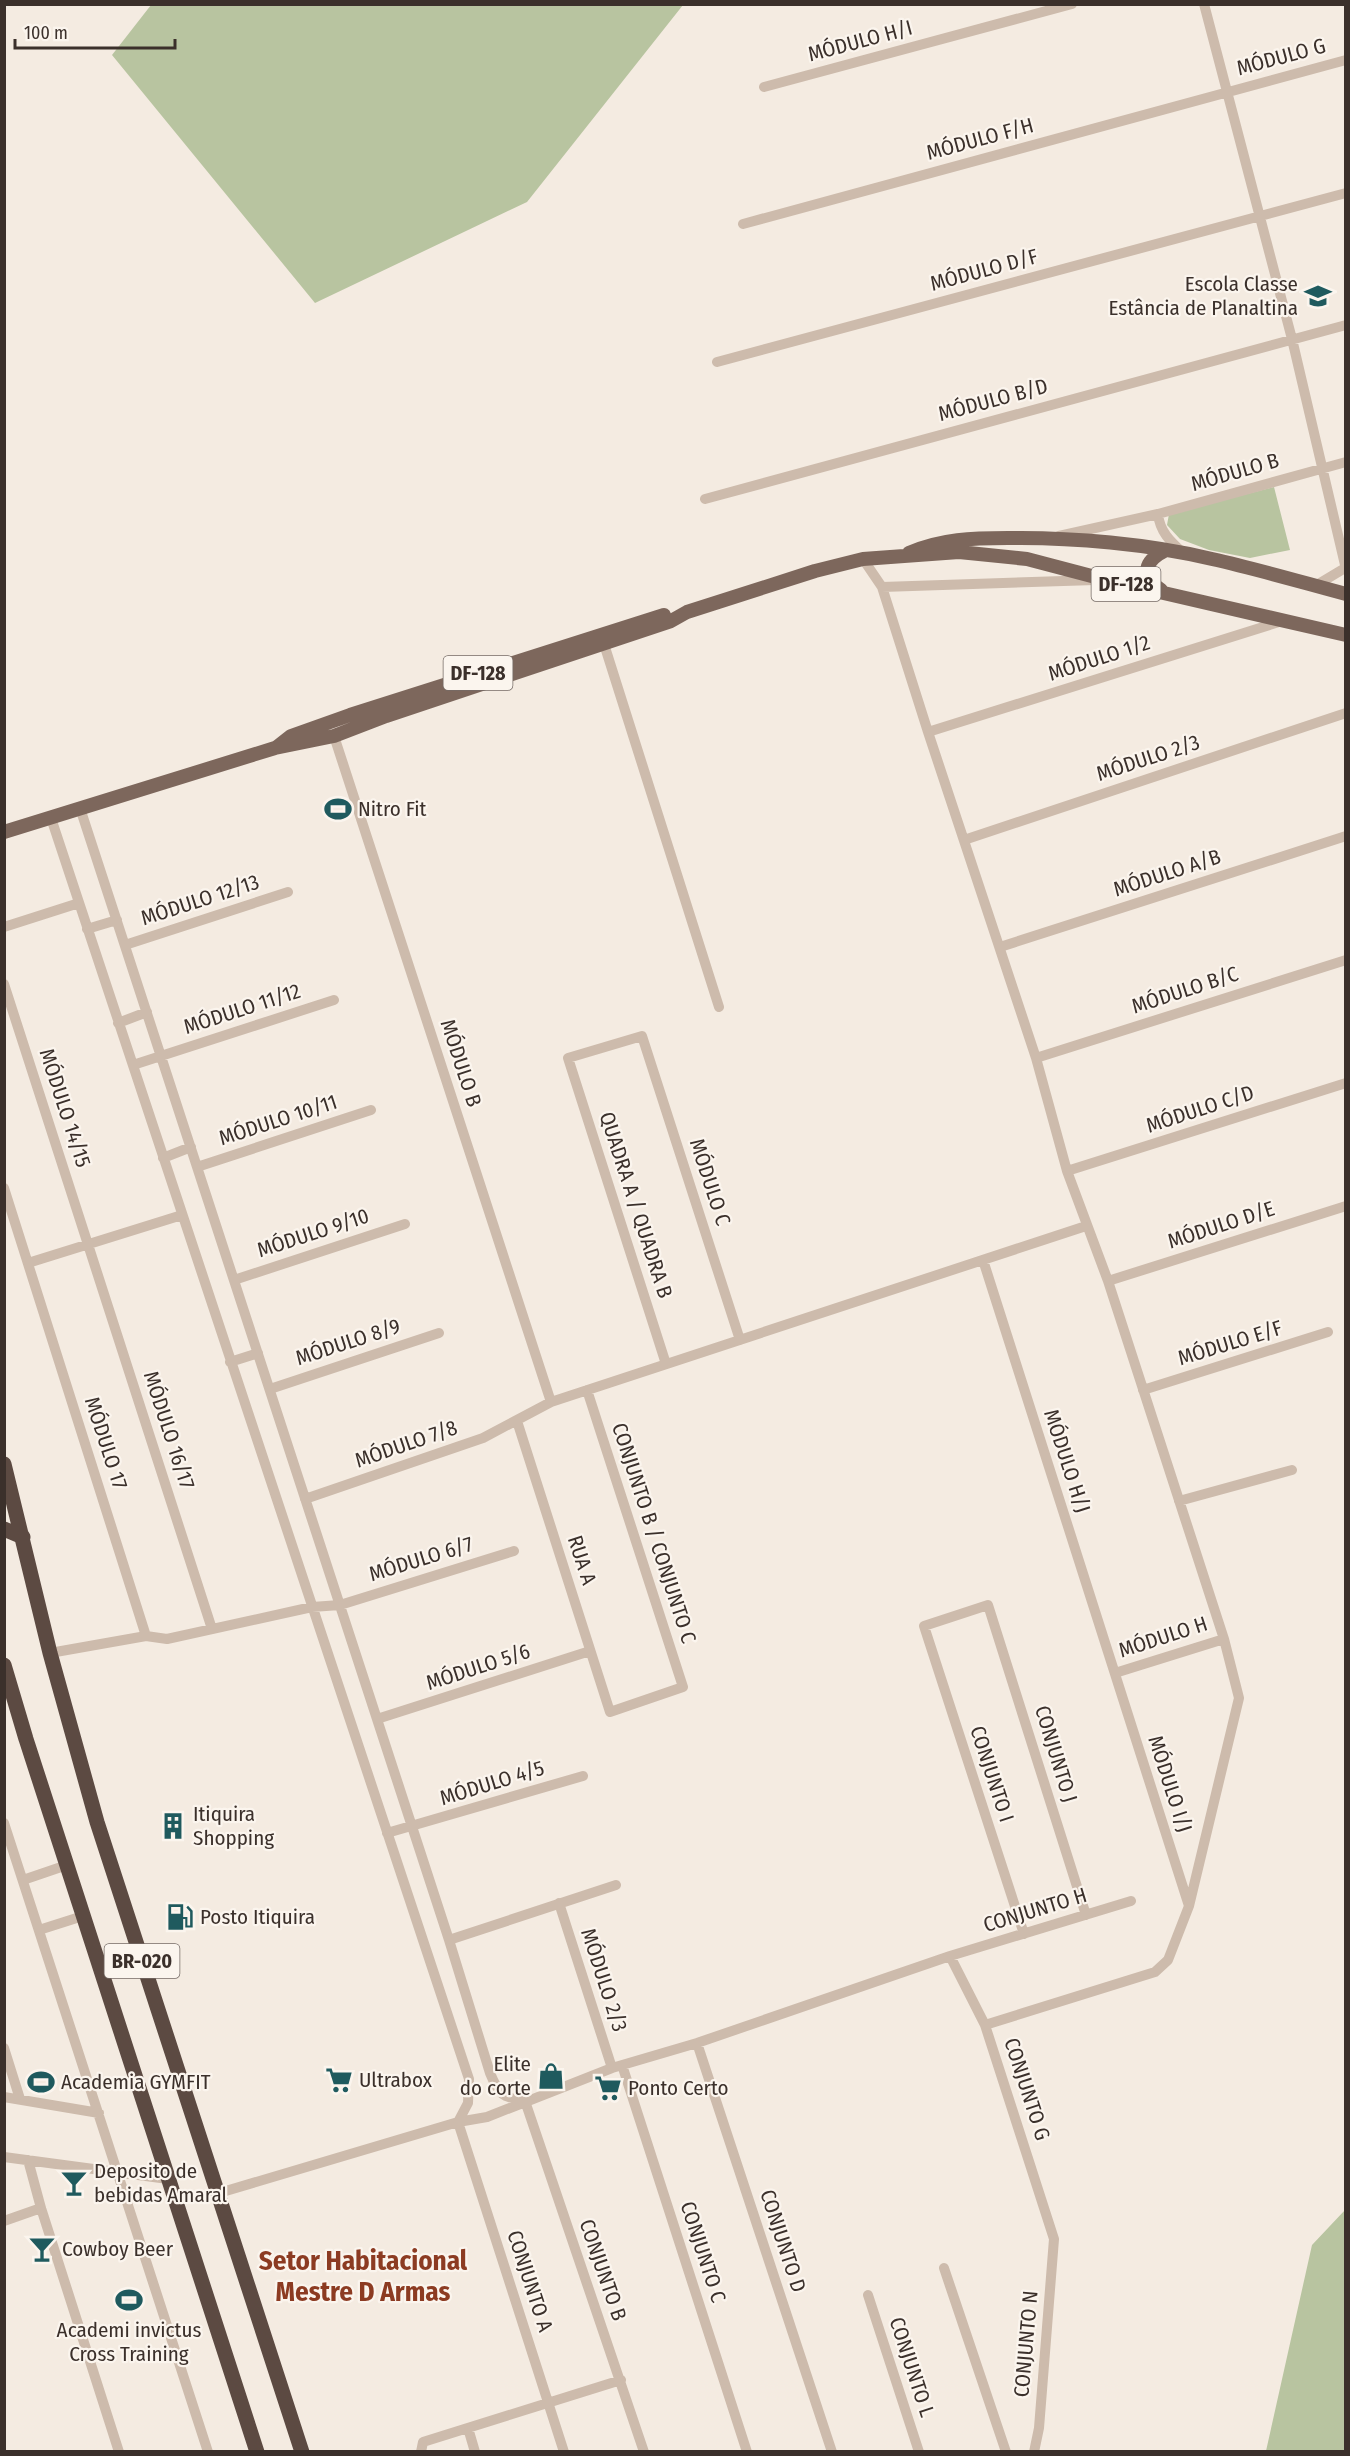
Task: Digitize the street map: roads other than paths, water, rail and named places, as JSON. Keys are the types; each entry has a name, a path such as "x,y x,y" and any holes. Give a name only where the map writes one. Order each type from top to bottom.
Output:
{"highway":[{"name":"BR-020","path":"4,1464 7,1486 23,1537 50,1653 97,1822 302,2451"},
{"path":"4,1529 23,1537"},
{"name":"BR-020","path":"4,1665 257,2451"}],"main road":[{"name":"DF-128","path":"903,555 927,544 967,538 1053,538 1166,550 1212,559 1346,594"},
{"path":"1163,592 1153,584 1147,569 1151,560 1166,550"},
{"name":"DF-128","path":"4,832 274,748 334,736 386,716 671,621 687,612 815,571 863,560 959,552 1027,559 1103,579 1346,635"},
{"name":"DF-128","path":"274,748 291,736 392,701 669,613 687,612"},
{"path":"515,661 537,665"},
{"path":"386,716 392,701"},
{"path":"305,731 334,736 350,715"}],"street":[{"name":"MÓDULO H/I","path":"764,87 1072,4"},
{"path":"1204,4 1343,543 1345,568 1315,586"},
{"name":"MÓDULO G","path":"1227,91 1346,60"},
{"name":"MÓDULO F/H","path":"743,224 1227,91"},
{"name":"MÓDULO D/F","path":"717,362 1346,193"},
{"path":"1292,339 1346,325"},
{"name":"MÓDULO B/D","path":"705,499 1292,339"},
{"name":"MÓDULO B","path":"1053,538 1158,514 1346,462"},
{"path":"1158,514 1161,528 1183,554"},
{"path":"863,560 882,586 1036,1058 1067,1172 1108,1281 1224,1639 1239,1698 1189,1906 1168,1960 1155,1972 986,2025"},
{"path":"882,586 1103,579"},
{"name":"MÓDULO 1/2","path":"928,732 1283,620"},
{"path":"604,644 719,1006"},
{"name":"MÓDULO 2/3","path":"964,840 1346,713"},
{"name":"MÓDULO B","path":"334,736 550,1402"},
{"path":"80,808 449,1940 490,2073 497,2090 505,2097 525,2101"},
{"path":"51,818 469,2079 468,2103 458,2122"},
{"name":"MÓDULO A/B","path":"1000,948 1346,836"},
{"name":"MÓDULO 12/13","path":"125,945 288,892"},
{"path":"4,927 79,903"},
{"path":"87,929 117,920"},
{"name":"MÓDULO B/C","path":"1036,1058 1346,960"},
{"name":"MÓDULO 14/15","path":"4,984 89,1244"},
{"name":"MÓDULO 11/12","path":"133,1065 334,1000"},
{"path":"118,1023 147,1012"},
{"name":"MÓDULO C","path":"568,1058 642,1036 740,1340"},
{"name":"QUADRA A / QUADRA B","path":"568,1058 666,1364"},
{"name":"MÓDULO C/D","path":"1067,1172 1346,1083"},
{"name":"MÓDULO 10/11","path":"197,1167 371,1110"},
{"path":"163,1158 191,1147"},
{"name":"MÓDULO 17","path":"4,1188 146,1636"},
{"name":"MÓDULO D/E","path":"1108,1281 1346,1206"},
{"path":"28,1263 182,1215"},
{"name":"MÓDULO 9/10","path":"234,1280 405,1224"},
{"name":"MÓDULO 7/8","path":"305,1498 483,1438 550,1402 1086,1226"},
{"name":"MÓDULO 16/17","path":"89,1244 212,1629"},
{"name":"MÓDULO H/J","path":"983,1260 1115,1673"},
{"name":"MÓDULO E/F","path":"1143,1390 1328,1332"},
{"name":"MÓDULO 8/9","path":"270,1389 439,1333"},
{"path":"230,1362 258,1353"},
{"name":"CONJUNTO B / CONJUNTO C","path":"587,1390 683,1687 610,1712"},
{"name":"RUA A","path":"517,1420 610,1712"},
{"path":"1179,1501 1292,1470"},
{"name":"MÓDULO 6/7","path":"50,1653 146,1636 167,1639 312,1608 340,1605 514,1551"},
{"name":"CONJUNTO I","path":"988,1605 924,1626 1024,1934"},
{"name":"CONJUNTO J","path":"988,1605 1086,1915"},
{"name":"MÓDULO H","path":"1115,1673 1224,1639"},
{"name":"MÓDULO 5/6","path":"377,1719 590,1651"},
{"name":"MÓDULO I/J","path":"1115,1673 1189,1906"},
{"name":"MÓDULO 4/5","path":"387,1833 583,1776"},
{"path":"4,1823 207,2451"},
{"path":"23,1880 67,1865"},
{"path":"449,1940 616,1885"},
{"name":"CONJUNTO H","path":"219,2193 458,2122 487,2117 617,2067 697,2043 950,1956 1131,1901"},
{"name":"MÓDULO 2/3","path":"559,1903 617,2067"},
{"path":"39,1930 83,1916"},
{"name":"CONJUNTO G","path":"950,1956 986,2025 1054,2239"},
{"name":"CONJUNTO D","path":"697,2043 832,2451"},
{"path":"4,2048 20,2099"},
{"name":"CONJUNTO C","path":"617,2067 747,2451"},
{"path":"4,2097 99,2113"},
{"name":"CONJUNTO B","path":"525,2101 644,2451"},
{"name":"CONJUNTO A","path":"458,2122 564,2451"},
{"path":"4,2157 168,2179"},
{"path":"28,2160 41,2208 119,2451"},
{"path":"4,2221 41,2208"},
{"name":"CONJUNTO N","path":"1034,2451 1039,2428 1054,2239"},
{"path":"944,2268 1006,2451"},
{"name":"CONJUNTO L","path":"868,2295 919,2451"},
{"path":"421,2451 423,2442 621,2380"},
{"path":"468,2428 475,2451"}],"place":[{"name":"Escola Classe Estância de Planaltina","path":"1318,296"},
{"name":"Nitro Fit","path":"338,809"},
{"name":"Itiquira Shopping","path":"173,1826"},
{"name":"Posto Itiquira","path":"180,1917"},
{"name":"Elite do corte","path":"551,2076"},
{"name":"Ultrabox","path":"339,2080"},
{"name":"Academia GYMFIT","path":"41,2082"},
{"name":"Ponto Certo","path":"608,2088"},
{"name":"Deposito de bebidas Amaral","path":"74,2183"},
{"name":"Cowboy Beer","path":"42,2249"},
{"name":"Academi invictus Cross Training","path":"129,2300"}],"district":[{"name":"Setor Habitacional Mestre D Armas","path":"363,2276"}]}
